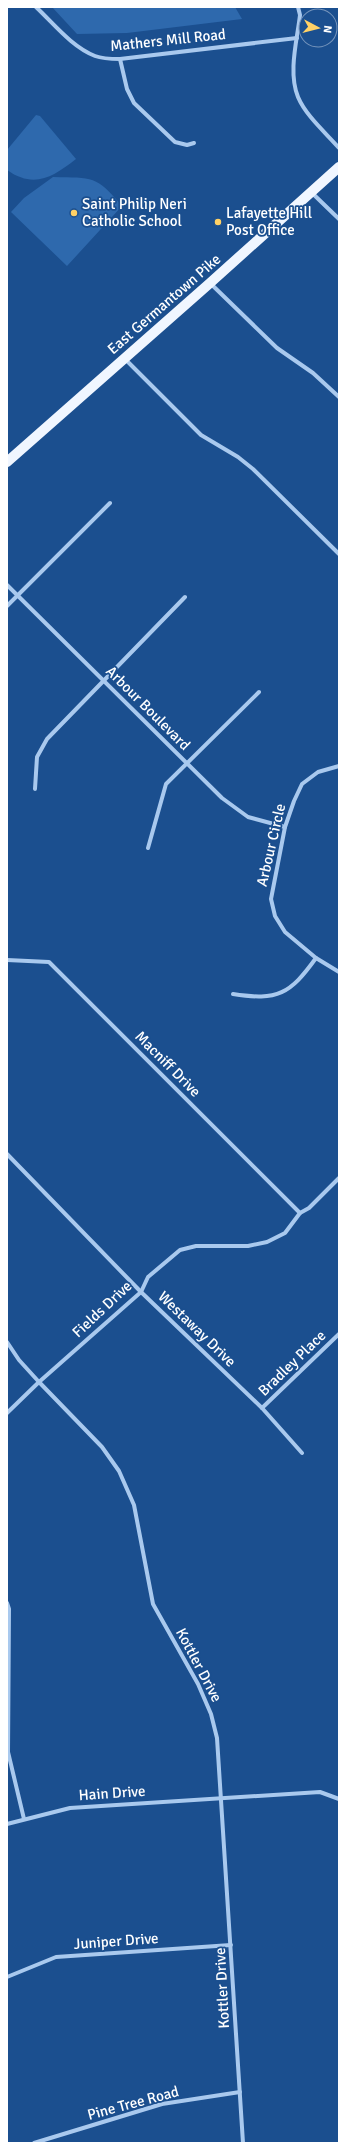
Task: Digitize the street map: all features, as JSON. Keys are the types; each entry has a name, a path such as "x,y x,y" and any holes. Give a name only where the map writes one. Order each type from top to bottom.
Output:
{"main road":[{"name":"East Germantown Pike","path":"8,459 125,358 339,167"}],"street":[{"name":"Mathers Mill Road","path":"36,7 79,48 96,57 120,59 297,38"},
{"path":"298,7 300,15 293,70 298,97 306,110 339,148"},
{"path":"120,59 127,89 134,103 175,142 187,145 194,143"},
{"path":"311,192 339,219"},
{"path":"210,283 277,348 313,373 339,396"},
{"path":"125,358 201,435 238,457 253,469 339,554"},
{"path":"7,606 110,504"},
{"name":"Arbour Boulevard","path":"7,585 186,764 236,810 257,820 285,827"},
{"path":"35,789 36,764 43,745 52,733 185,597"},
{"path":"148,848 163,791 174,775 259,692"},
{"name":"Arbour Circle","path":"339,766 318,772 302,784 285,827 272,887 272,907 277,920 285,932 316,958 339,972"},
{"path":"233,994 259,998 286,990 296,983 316,958"},
{"name":"Macniff Drive","path":"7,960 49,962 300,1213"},
{"name":"Westaway Drive","path":"7,1154 142,1292 262,1408 302,1453"},
{"name":"Fields Drive","path":"7,1414 38,1382 142,1292 148,1277 180,1250 196,1246 248,1246 267,1242 285,1234 300,1213 309,1208 339,1178"},
{"name":"Bradley Place","path":"262,1408 339,1334"},
{"name":"Kottler Drive","path":"7,1342 18,1360 102,1447 119,1471 134,1504 153,1604 198,1684 211,1714 217,1738 243,2143"},
{"path":"7,1603 9,1609 8,1752 24,1819"},
{"name":"Hain Drive","path":"7,1824 70,1808 320,1792 339,1799"},
{"name":"Juniper Drive","path":"7,1977 56,1958 231,1945"},
{"name":"Pine Tree Road","path":"34,2143 162,2104 240,2092"}],"shaded area":[{"path":"52,7 235,7 242,19 127,33 77,34"},
{"path":"36,115 40,116 76,159 59,171 35,180 17,176 7,170 7,150"},
{"path":"53,177 86,178 93,180 106,189 122,206 67,266 11,212 24,198"}],"place":[{"name":"Saint Philip Neri Catholic School","path":"74,213"},
{"name":"Lafayette Hill Post Office","path":"218,222"}]}
